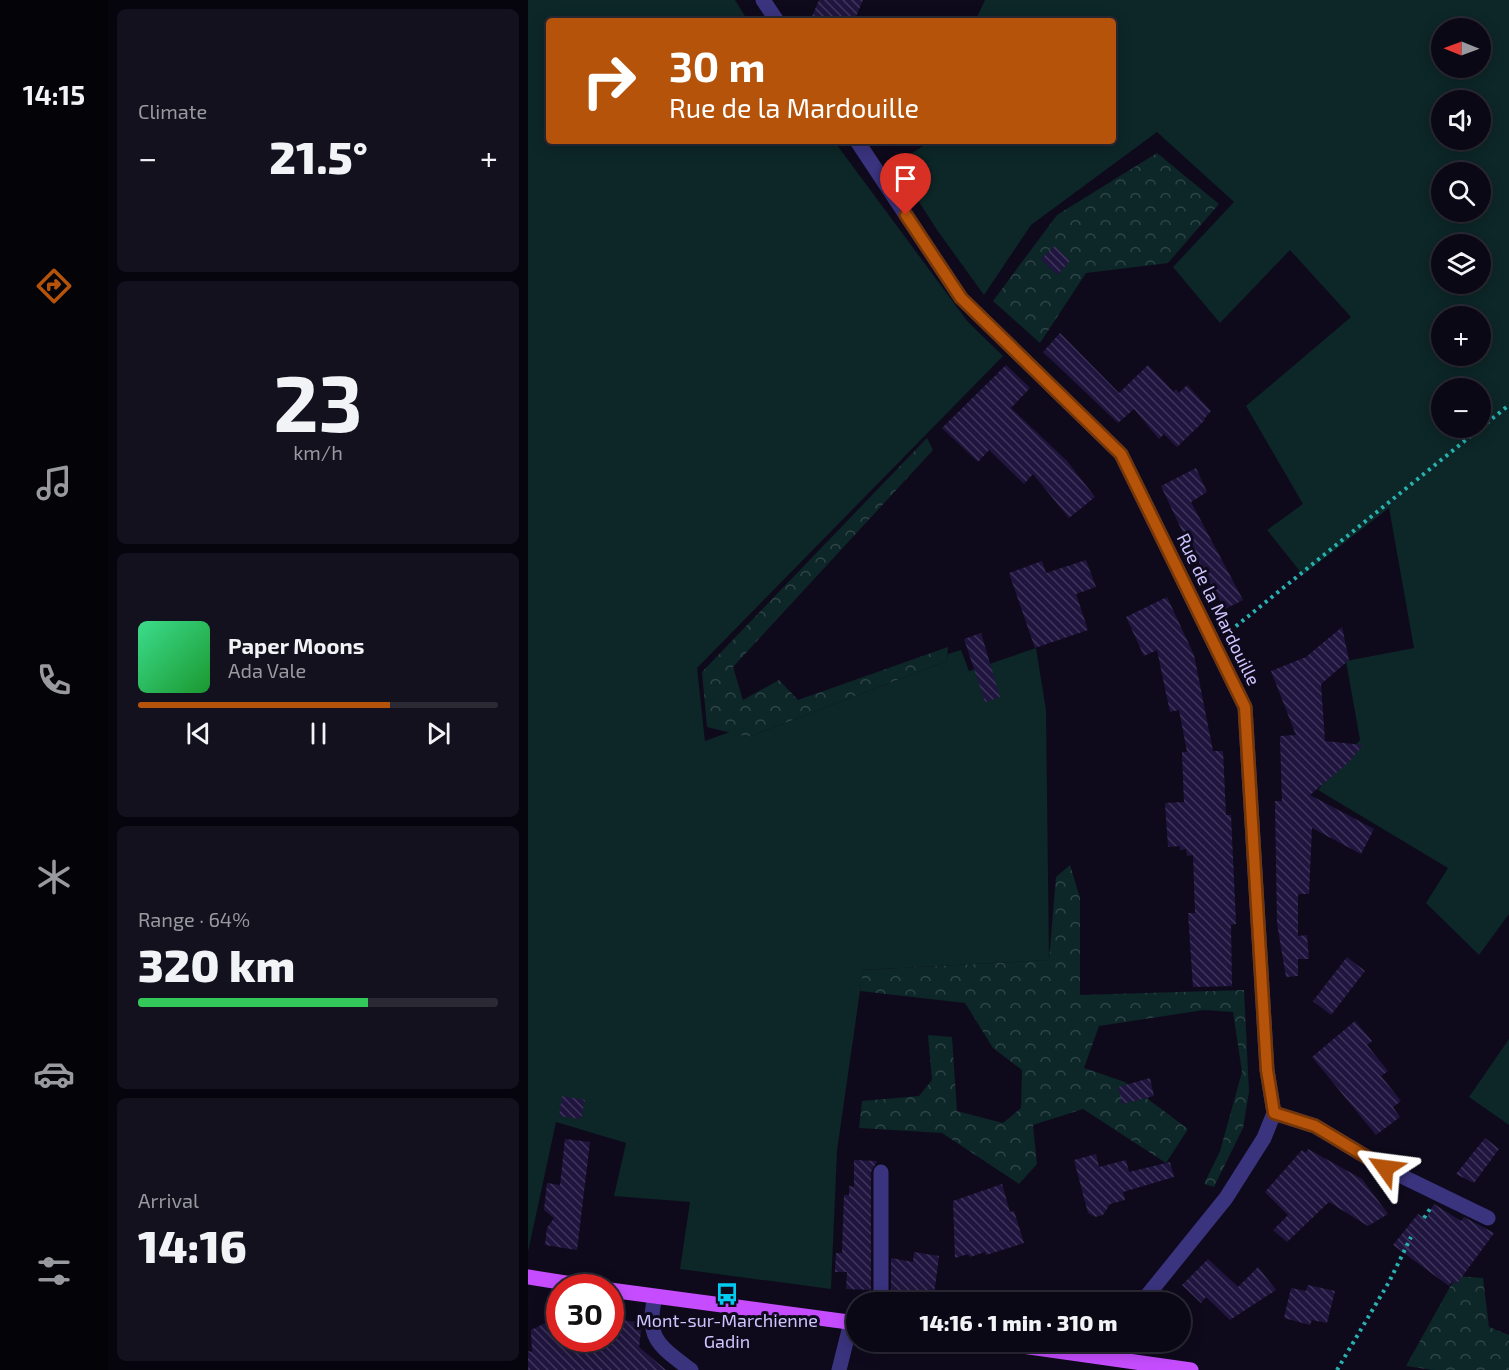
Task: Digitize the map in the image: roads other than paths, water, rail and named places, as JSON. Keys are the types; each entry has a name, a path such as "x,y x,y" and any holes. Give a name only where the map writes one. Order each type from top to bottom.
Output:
{"main road":[{"path":"528,1277 546,1280"},
{"path":"624,1292 846,1322"},
{"path":"1067,1352 1191,1370"}],"street":[{"path":"764,0 775,18"},
{"name":"Rue de la Mardouille","path":"859,144 961,298 1121,454 1245,707 1267,1070 1274,1113"},
{"path":"1150,1292 1226,1198 1264,1138 1274,1113 1315,1126 1385,1168 1488,1218"},
{"path":"881,1172 881,1292"},
{"path":"655,1297 650,1319 652,1333 664,1348 691,1370"},
{"path":"839,1370 846,1348"},
{"path":"1096,1356 1099,1352"}],"place":[{"name":"Mont-sur-Marchienne Gadin","path":"727,1294"}]}
